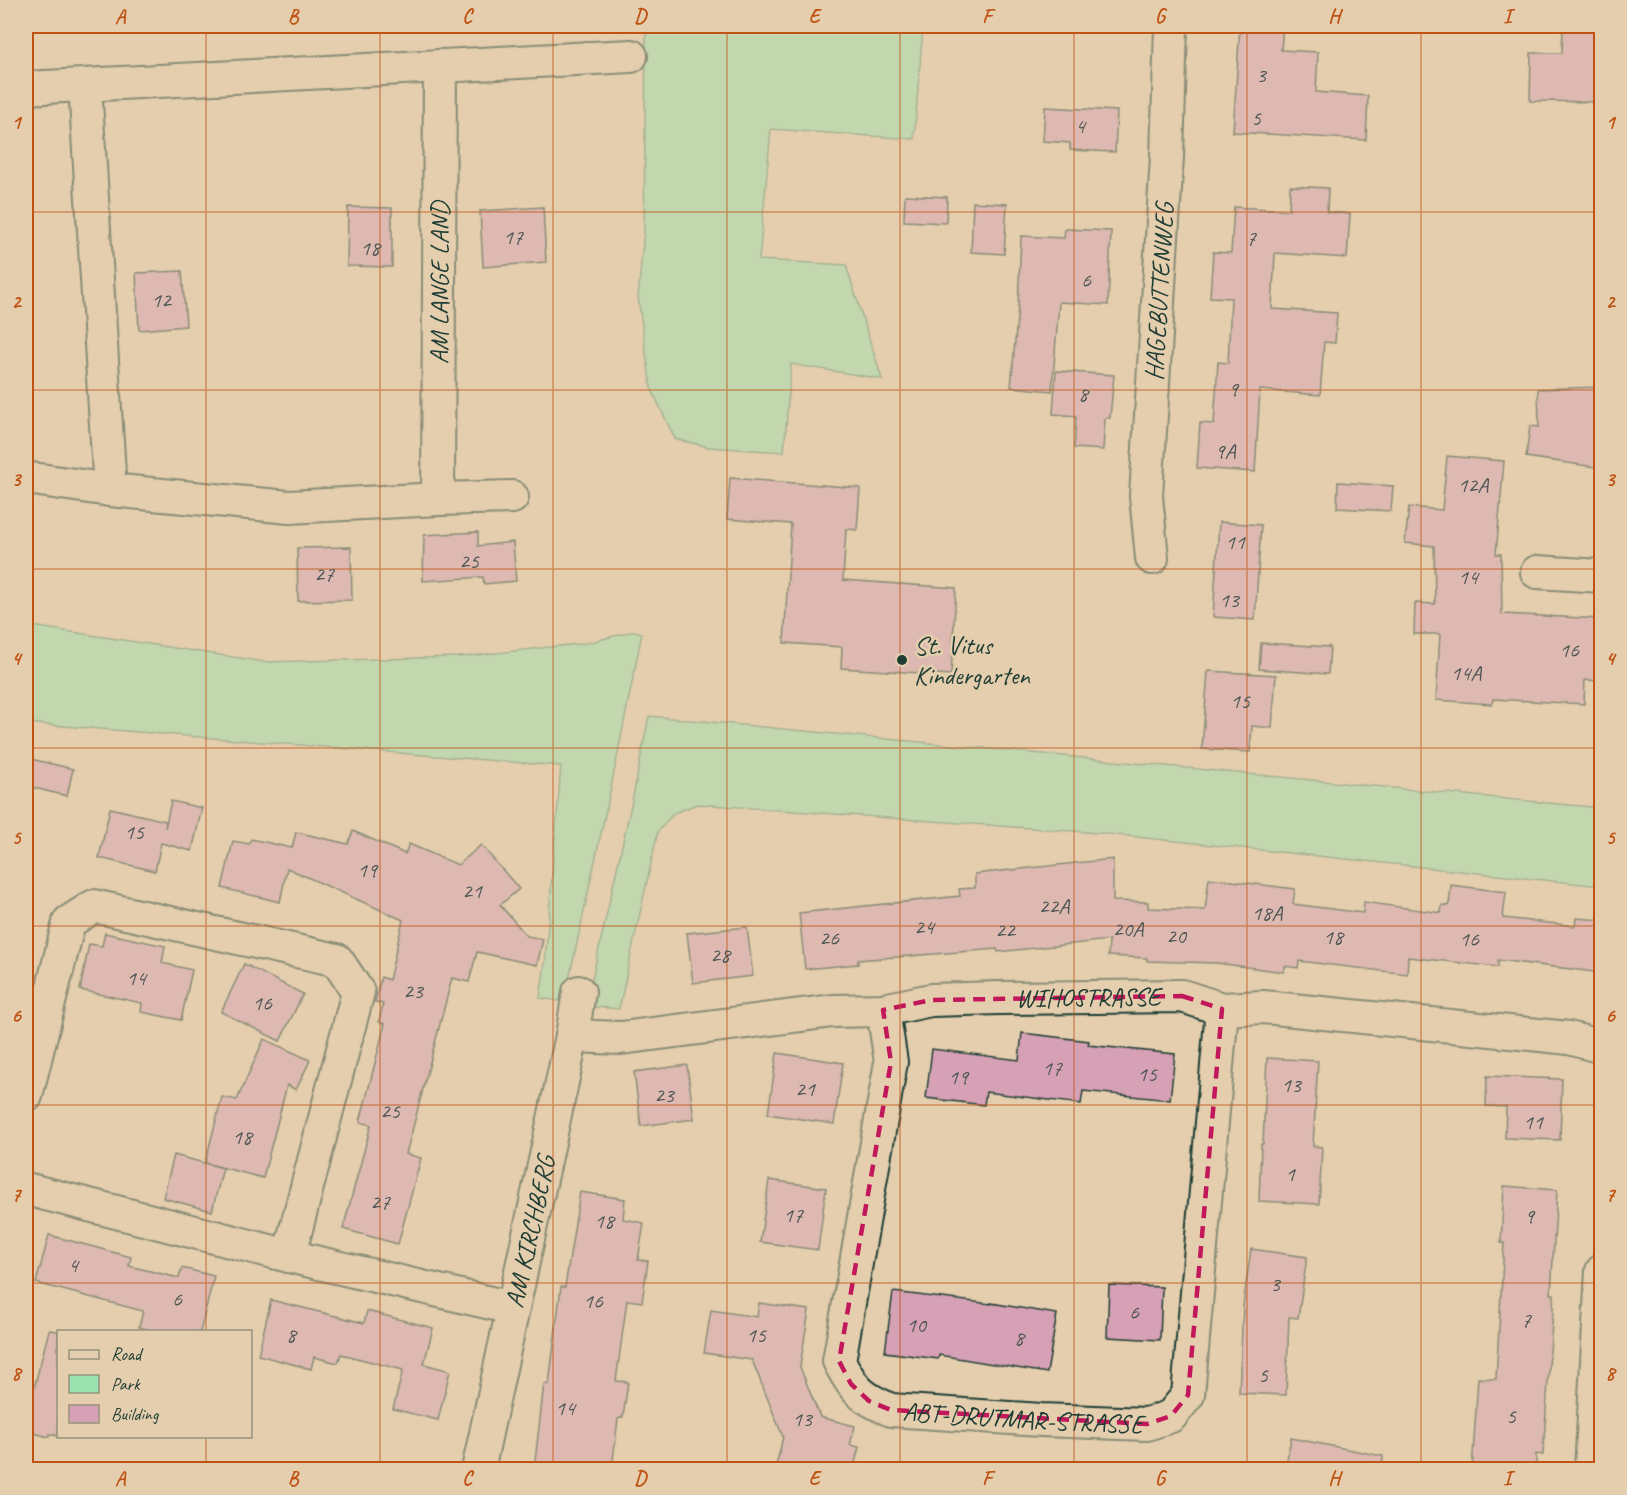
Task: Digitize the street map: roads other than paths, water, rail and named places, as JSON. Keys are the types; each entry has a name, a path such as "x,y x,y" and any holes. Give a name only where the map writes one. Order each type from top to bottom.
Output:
{"street":[{"name":"HAGEBUTTENWEG","path":"1152,558 1146,496 1167,158 1171,26"},
{"path":"26,88 631,56"},
{"name":"AM LANGE LAND","path":"438,500 440,66"},
{"path":"85,85 110,490"},
{"path":"26,477 110,490 289,507 512,497"},
{"path":"1537,572 1602,576"},
{"path":"26,1096 69,922 94,906 338,960 358,992 289,1256"},
{"name":"AM KIRCHBERG","path":"478,1470 572,1036 579,992"},
{"name":"WIHOSTRASSE","path":"572,1036 621,1038 833,1011 883,1010 931,1000 1182,996 1222,1009 1263,1007 1569,1038 1602,1047"},
{"name":"ABT-DRUTMAR-STRASSE","path":"883,1010 891,1062 838,1361 851,1384 869,1401 891,1410 1147,1424 1171,1416 1188,1395 1222,1009"},
{"path":"26,1189 289,1256 512,1308"},
{"path":"1591,1470 1602,1271"}],"place":[{"name":"St. Vitus Kindergarten","path":"902,660"}]}
